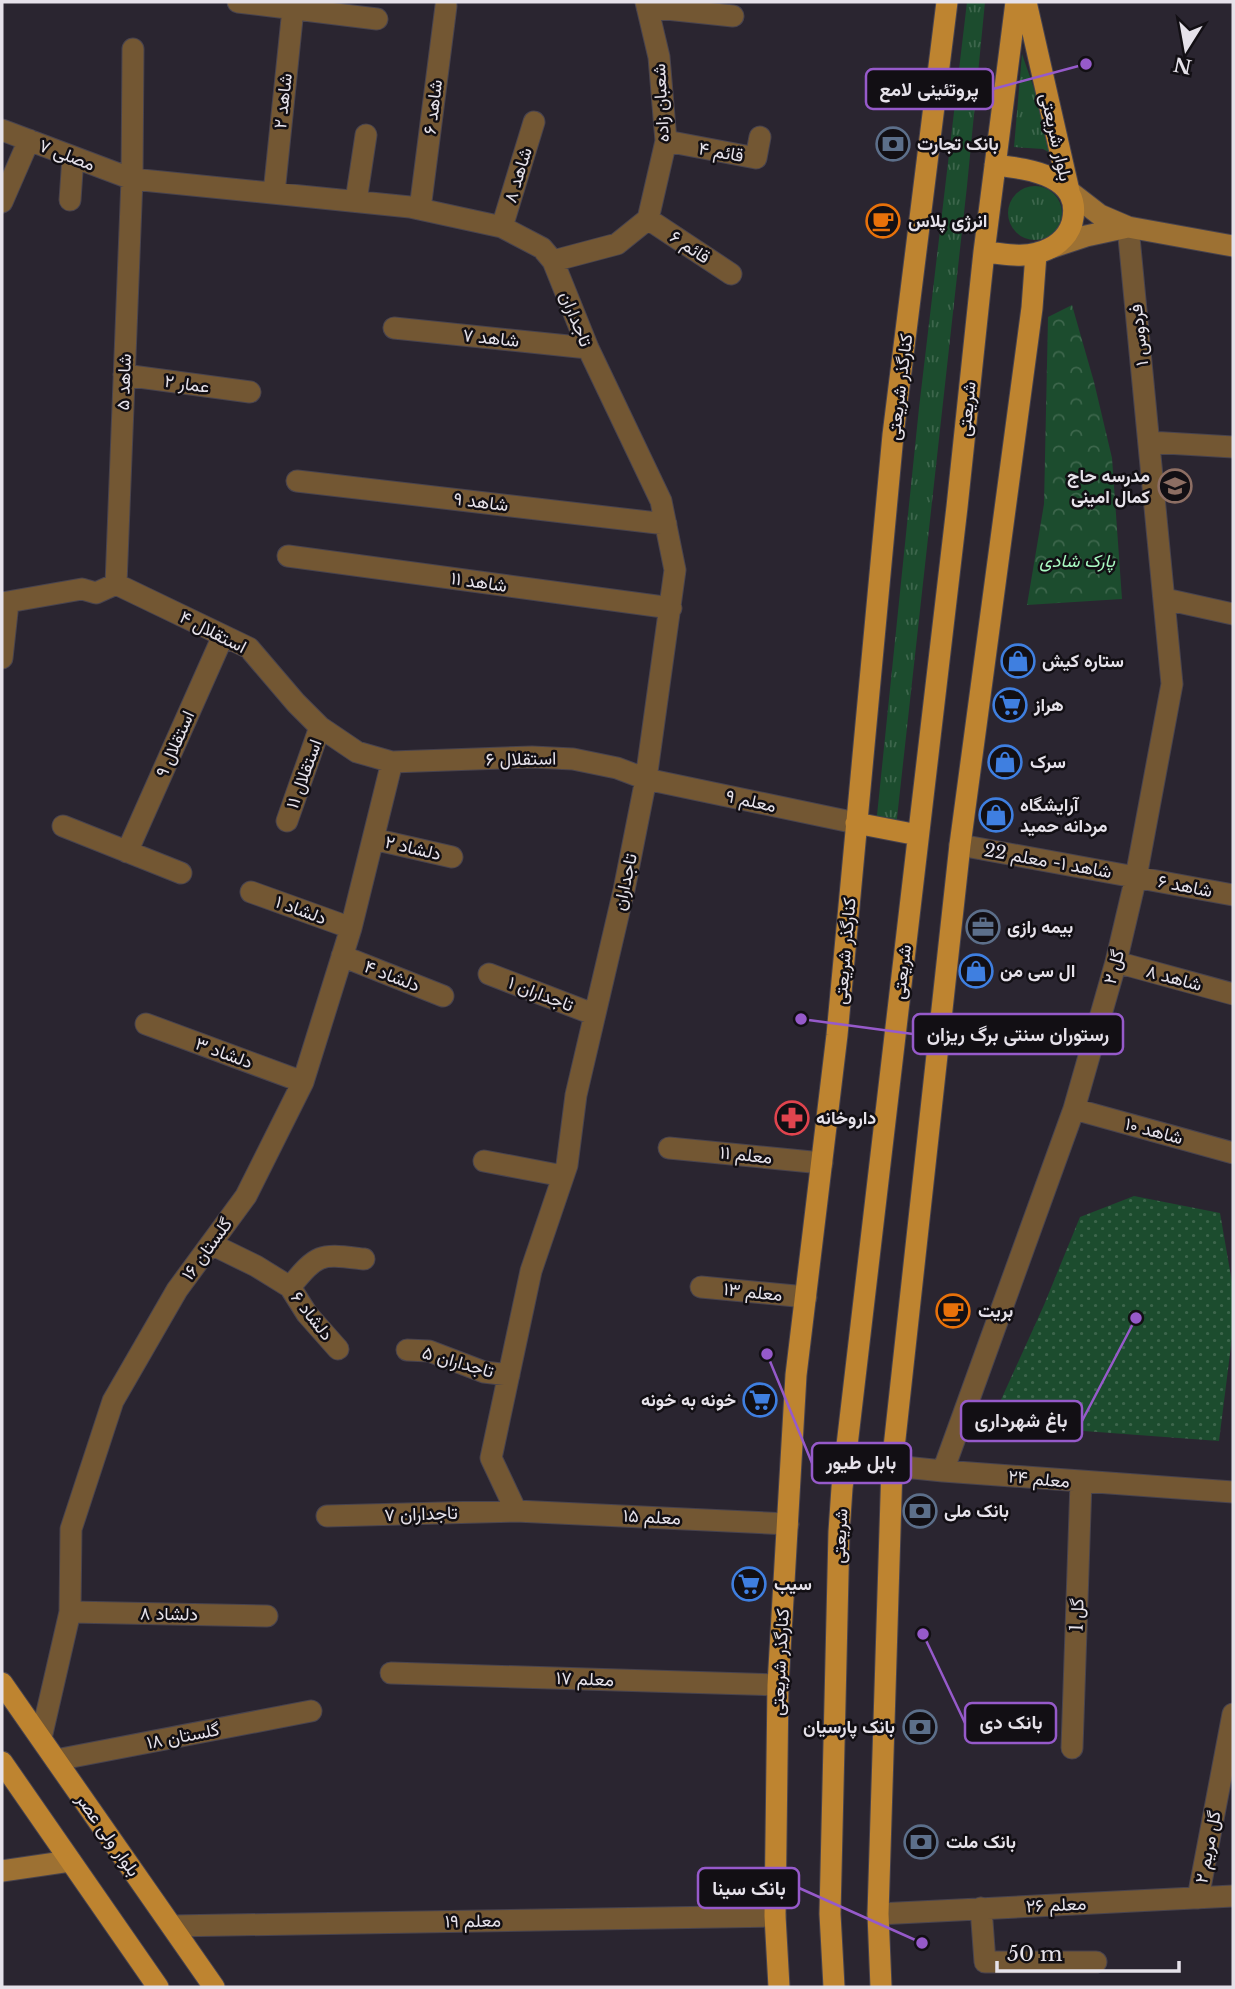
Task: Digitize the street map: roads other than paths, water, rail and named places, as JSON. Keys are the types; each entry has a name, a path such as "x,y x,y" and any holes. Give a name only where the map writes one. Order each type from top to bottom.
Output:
{"main road":[{"name":"کنارگذر شریعتی","path":"779,1987 775,1916 778,1685 796,1375 837,1035 893,435 947,2"},
{"name":"شریعتی","path":"834,1987 830,1914 839,1532 845,1461 984,252 1016,2"},
{"name":"بلوار شریعتی","path":"1026,2 1069,191"},
{"path":"995,165 1035,170 1100,215 1128,228 1233,246"},
{"path":"881,1987 878,1914 891,1466 960,845 1031,308 1045,250 1060,242 1071,227 1074,209 1069,191"},
{"path":"984,252 1012,255 1045,250 1086,236 1128,228"},
{"path":"856,824 918,835"},
{"name":"بلوار ولی عصر","path":"2,1683 214,1987"},
{"path":"2,1762 158,1987"},
{"path":"2,1871 70,1861"}],"street":[{"path":"238,2 377,19"},
{"path":"647,4 733,16"},
{"name":"شعبان زاده","path":"647,4 659,57 666,141 648,219"},
{"name":"شاهد ۶","path":"420,209 446,6"},
{"name":"شاهد ۲","path":"274,193 293,9"},
{"name":"شاهد ۵","path":"116,584 132,179 133,49"},
{"name":"شاهد ۸","path":"502,227 534,122"},
{"name":"مصلی ۷","path":"2,130 132,179 420,209 502,227 542,248 554,261"},
{"path":"356,201 366,135"},
{"name":"قائم ۴","path":"666,141 756,158 760,137"},
{"path":"2,202 29,140"},
{"path":"70,200 74,157"},
{"path":"554,261 617,244 648,219"},
{"name":"قائم ۶","path":"648,219 731,274"},
{"name":"فردوس ۱","path":"1128,228 1149,442"},
{"name":"تاجداران","path":"516,1511 491,1458 531,1271 567,1165 576,1095 624,890 646,779 675,570 661,501 588,348 554,261"},
{"name":"شاهد ۷","path":"394,328 588,348"},
{"name":"عمار ۲","path":"124,376 250,393"},
{"path":"1149,442 1233,447"},
{"name":"گل ۲","path":"943,1471 1074,1110 1136,877 1172,684 1149,442"},
{"name":"شاهد ۹","path":"296,481 666,524"},
{"name":"شاهد ۱۱","path":"288,556 671,608"},
{"path":"2,658 5,603 82,589 96,593 116,584"},
{"name":"استقلال ۴","path":"116,584 249,648 320,727 357,752 392,762"},
{"path":"1165,599 1233,614"},
{"name":"استقلال ۹","path":"127,852 223,636"},
{"name":"استقلال ۱۱","path":"287,821 320,727"},
{"name":"استقلال ۶","path":"392,762 532,757 573,759 617,768 646,779"},
{"name":"گلستان ۱۶","path":"41,1738 70,1612 71,1529 113,1401 177,1290 246,1196 303,1082 351,928 392,762"},
{"name":"معلم ۹","path":"646,779 856,824"},
{"path":"62,826 181,873"},
{"name":"دلشاد ۲","path":"373,839 452,857"},
{"name":"شاهد ۱- معلم 22","path":"960,845 1136,877"},
{"name":"شاهد ۶","path":"1136,877 1233,895"},
{"name":"دلشاد ۱","path":"251,892 351,928"},
{"name":"دلشاد ۴","path":"342,956 443,996"},
{"name":"شاهد ۸","path":"1115,962 1233,994"},
{"name":"تاجداران ۱","path":"489,974 593,1014"},
{"name":"دلشاد ۳","path":"146,1024 303,1082"},
{"name":"شاهد ۱۰","path":"1074,1110 1233,1153"},
{"name":"معلم ۱۱","path":"669,1148 822,1163"},
{"path":"484,1161 563,1176"},
{"name":"دلشاد ۶","path":"211,1244 256,1266 290,1287 307,1314 338,1349"},
{"path":"290,1287 311,1262 327,1255 364,1259"},
{"name":"معلم ۱۳","path":"701,1287 806,1297"},
{"name":"تاجداران ۵","path":"407,1350 429,1351 484,1372 509,1376"},
{"name":"معلم ۲۴","path":"845,1461 943,1471 1233,1492"},
{"name":"گل 1","path":"1072,1748 1081,1482"},
{"name":"معلم ۱۵","path":"516,1511 788,1524"},
{"name":"تاجداران ۷","path":"327,1516 516,1511"},
{"name":"دلشاد ۸","path":"70,1612 267,1616"},
{"name":"معلم ۱۷","path":"391,1673 778,1685"},
{"name":"گلستان ۱۸","path":"56,1760 311,1711"},
{"name":"گل مریم ۲","path":"1198,1898 1233,1714"},
{"name":"معلم ۲۶","path":"878,1914 1233,1896"},
{"path":"981,1908 985,1962 1096,1962"},
{"name":"معلم ۱۹","path":"172,1926 775,1916"}],"place":[{"name":"پروتئینی لامع","path":"1086,64"},
{"name":"بانک تجارت","path":"893,144"},
{"name":"انرژی پلاس","path":"883,221"},
{"name":"مدرسه حاج کمال امینی","path":"1175,486"},
{"name":"ستاره کیش","path":"1018,661"},
{"name":"هراز","path":"1010,705"},
{"name":"سرک","path":"1005,762"},
{"name":"آرایشگاه مردانه حمید","path":"996,815"},
{"name":"بیمه رازی","path":"983,927"},
{"name":"ال سی من","path":"976,971"},
{"name":"رستوران سنتی برگ ریزان","path":"801,1019"},
{"name":"داروخانه","path":"792,1118"},
{"name":"بریت","path":"953,1311"},
{"name":"باغ شهرداری","path":"1136,1318"},
{"name":"بابل طیور","path":"767,1354"},
{"name":"خونه به خونه","path":"760,1400"},
{"name":"بانک ملی","path":"920,1511"},
{"name":"سیب","path":"749,1584"},
{"name":"بانک دی","path":"923,1634"},
{"name":"بانک پارسیان","path":"920,1727"},
{"name":"بانک ملت","path":"921,1842"},
{"name":"بانک سینا","path":"922,1943"}],"park label":[{"name":"پارک شادی","path":"1077,561"}]}
